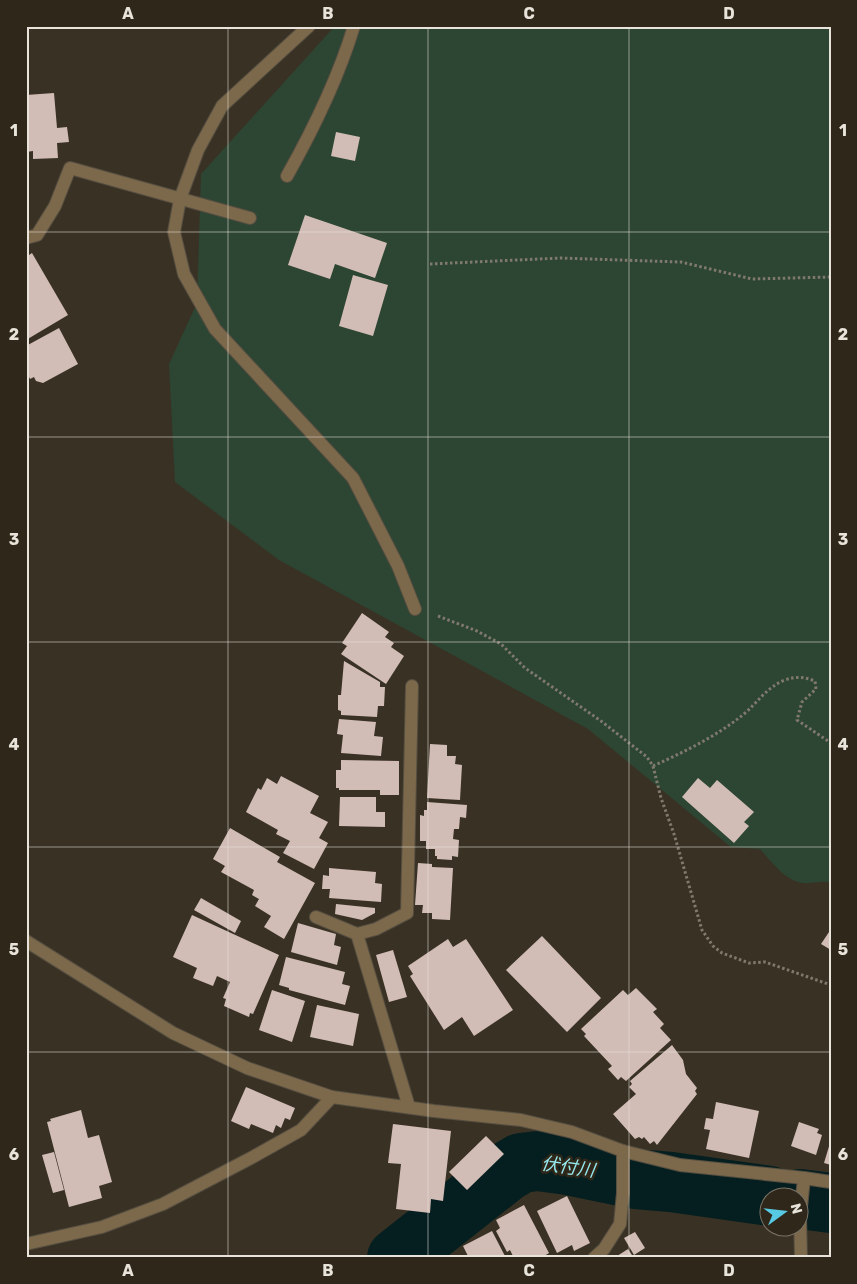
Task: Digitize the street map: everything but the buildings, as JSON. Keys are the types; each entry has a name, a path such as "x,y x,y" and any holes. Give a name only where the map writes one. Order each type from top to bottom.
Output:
{"street":[{"path":"309,26 222,106 198,150 180,199 174,232 184,274 215,329 353,478 398,566 415,608"},
{"path":"287,176 313,130 344,58 354,26"},
{"path":"26,238 37,235 55,206 70,168 250,218"},
{"path":"316,917 357,934 376,929 407,913 412,686"},
{"path":"357,934 409,1107"},
{"path":"26,941 173,1033 247,1068 332,1097 521,1120 572,1132 623,1151 680,1164 803,1183 831,1182"},
{"path":"26,1244 102,1227 163,1204 301,1130 332,1097"},
{"path":"594,1258 604,1249 620,1224 624,1193 623,1151"},
{"path":"800,1236 801,1258"}],"path":[{"path":"430,264 579,259 681,262 752,279 831,277"},
{"path":"415,608 427,611 501,644 525,668 602,721 647,757 653,766 702,930 713,946 722,953 748,963 766,962 831,984"},
{"path":"653,766 694,748 744,714 764,692 786,680 804,677 815,681 816,689 802,702 797,720 831,743"}],"green space":[{"path":"831,26 831,883 803,883 784,875 760,849 731,847 588,729 279,560 175,482 169,364 197,303 201,174 334,27"}],"waterway":[{"name":"伏付川","path":"397,1258 506,1172 521,1163 538,1161 636,1179 760,1195"},
{"name":"伏付川","path":"810,1200 831,1203"}]}
